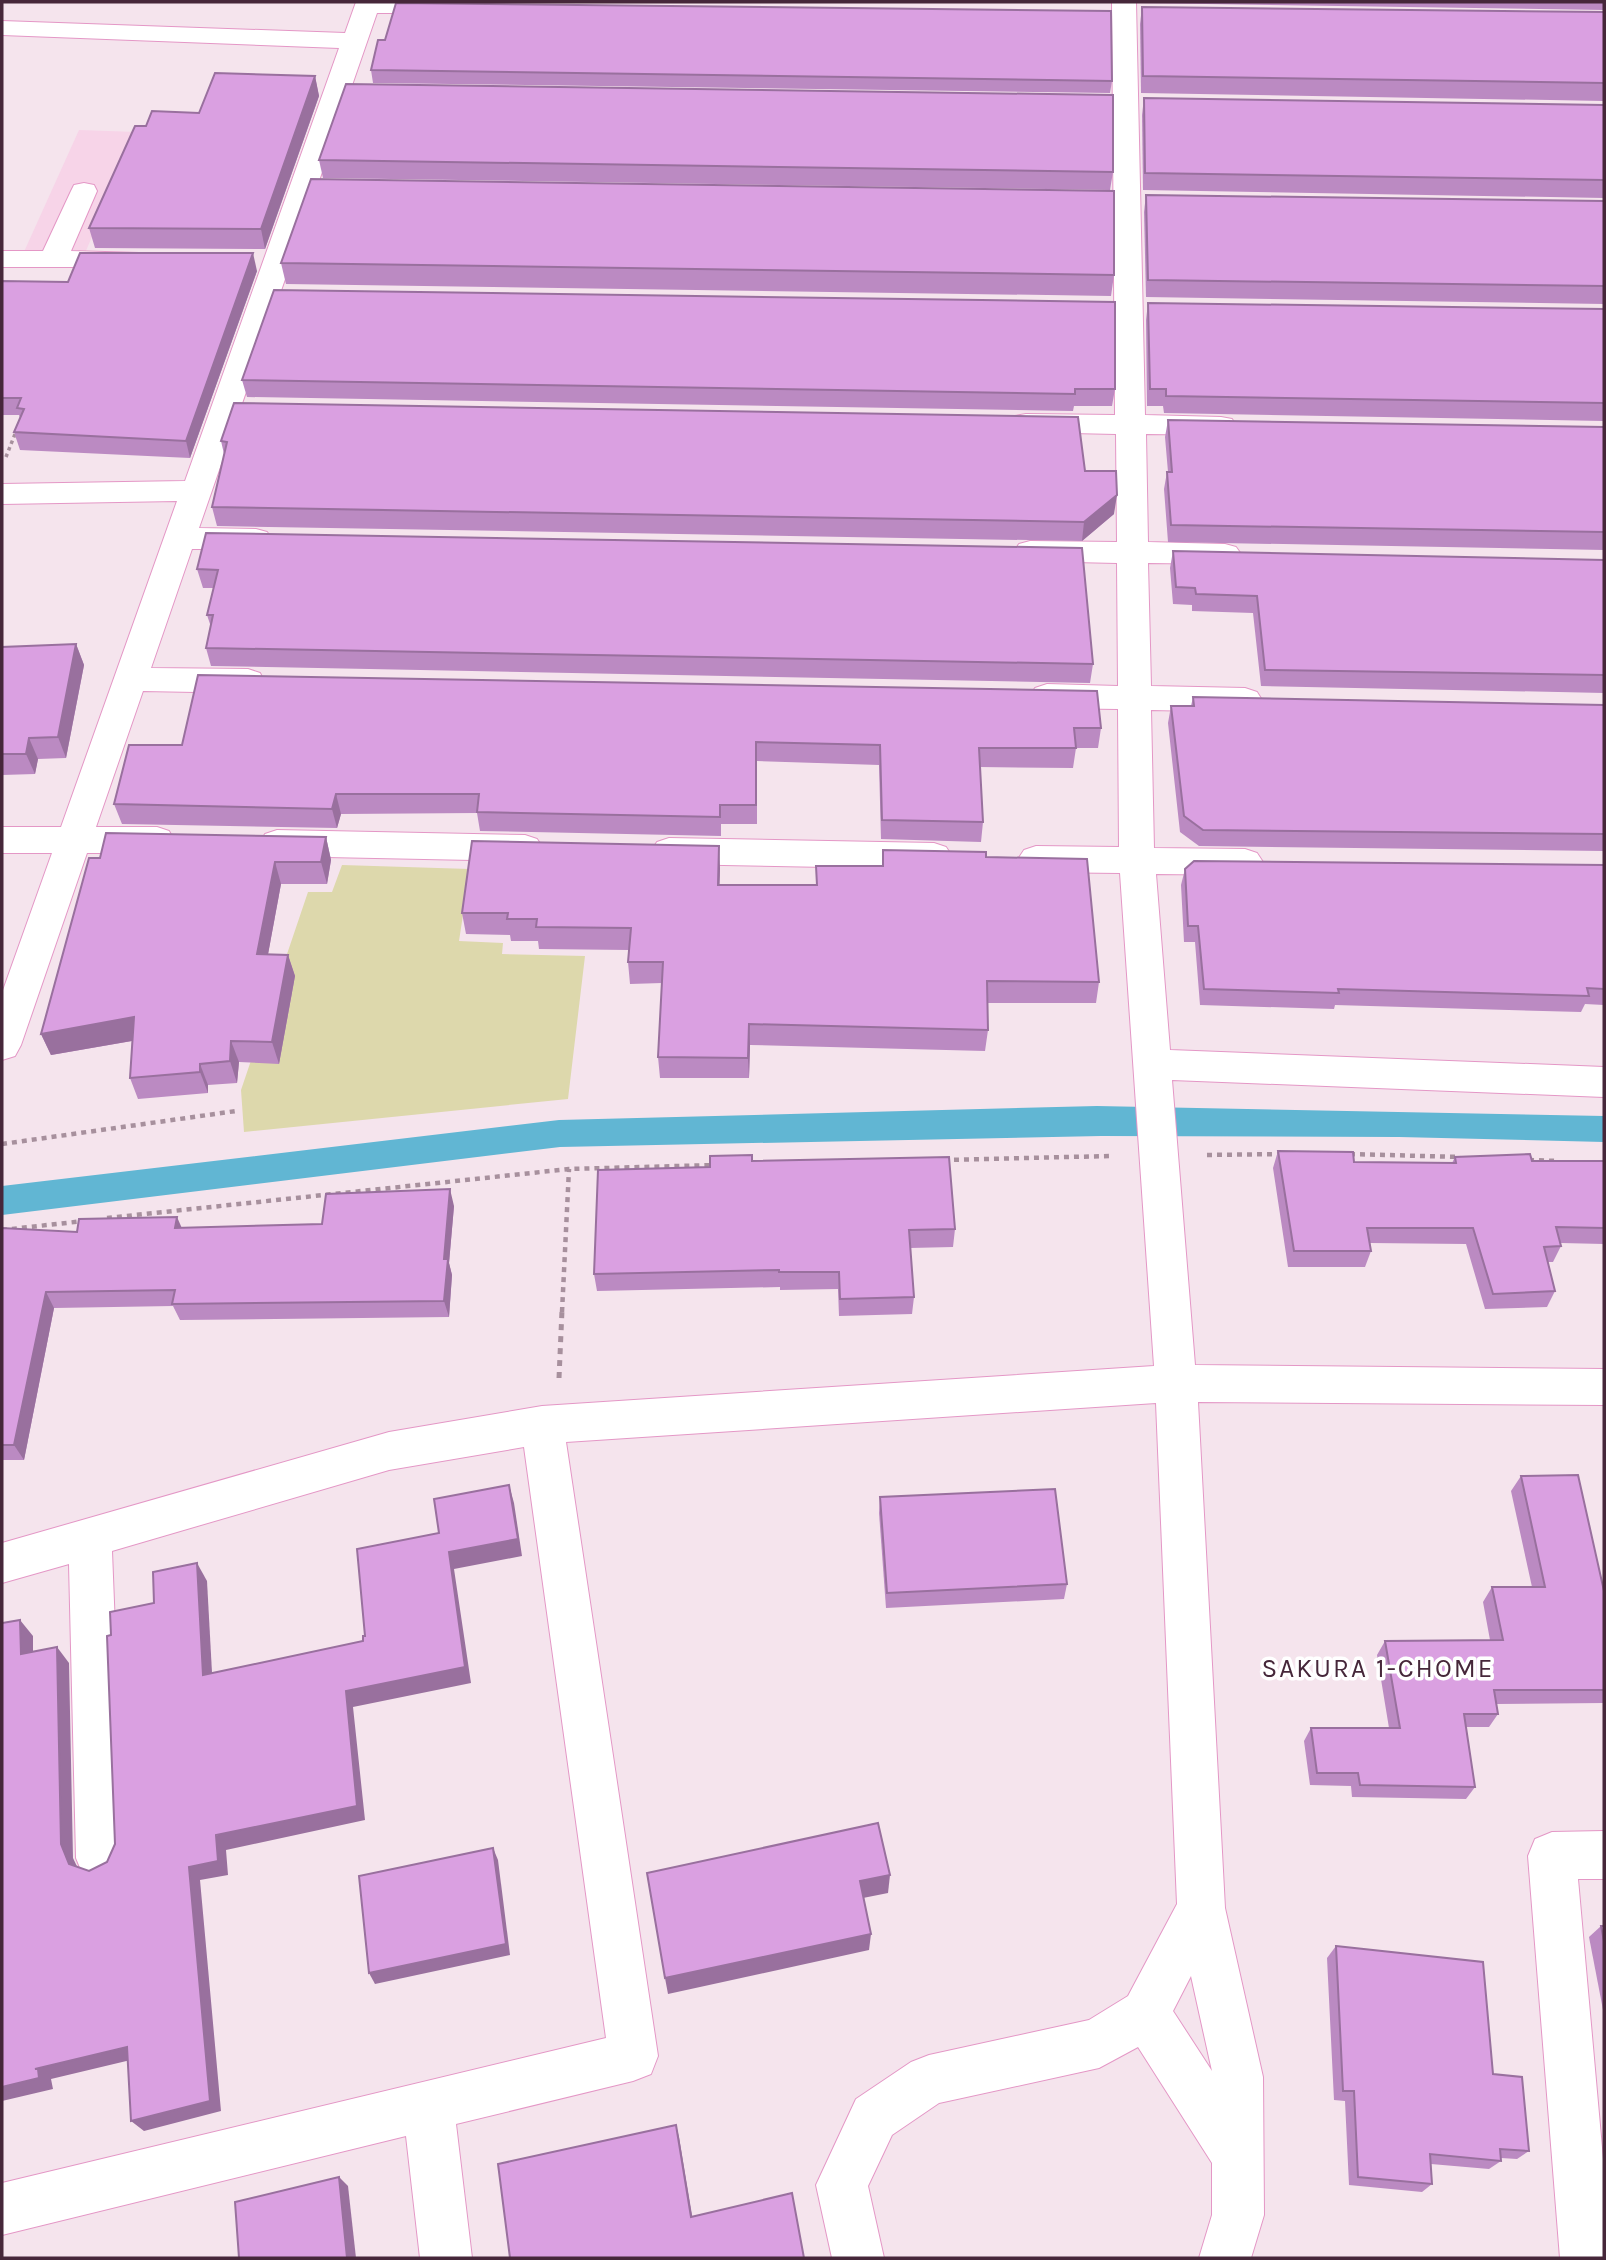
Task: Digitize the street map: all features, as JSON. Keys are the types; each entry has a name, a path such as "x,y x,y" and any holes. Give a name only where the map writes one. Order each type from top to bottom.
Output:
{"street":[{"path":"2,1045 197,491 240,410 280,295 264,260 303,188 368,3 470,6"},
{"path":"1097,14 1133,10 1126,104 1137,861 1176,1383 1201,1909 1238,2077 1238,2215 1225,2258"},
{"path":"2,28 355,41"},
{"path":"337,92 365,93"},
{"path":"1098,104 1153,105"},
{"path":"303,188 331,189"},
{"path":"53,259 83,191"},
{"path":"1099,201 1154,201"},
{"path":"2,259 154,259"},
{"path":"998,422 1253,426"},
{"path":"2,494 197,491"},
{"path":"181,538 279,539"},
{"path":"1006,551 1257,555"},
{"path":"131,679 284,682"},
{"path":"1013,696 1279,701"},
{"path":"2,840 186,841"},
{"path":"241,842 557,849"},
{"path":"638,850 962,857"},
{"path":"1002,858 1274,862"},
{"path":"1153,1075 1604,1082"},
{"path":"2,1563 389,1451 550,1425 1176,1383 1604,1387"},
{"path":"2,2208 633,2056 550,1425"},
{"path":"90,1537 100,1857"},
{"path":"1586,2258 1552,1856 1604,1855"},
{"path":"858,2258 842,2185 874,2117 929,2080 1099,2043 1145,2013 1201,1909"},
{"path":"1145,2013 1238,2157"},
{"path":"428,2106 446,2258"}],"path":[{"path":"2,467 17,428"},
{"path":"2,1144 236,1111"},
{"path":"940,1160 1159,1150 1294,1154"},
{"path":"1348,1154 1469,1158"},
{"path":"1523,1160 1564,1161"},
{"path":"99,1219 569,1169 720,1165"},
{"path":"550,1425 569,1169"},
{"path":"2,1230 85,1221"}],"shaded area":[{"path":"79,130 137,132 85,253 23,254"},
{"path":"342,865 470,869 459,941 503,943 502,954 585,956 568,1099 244,1132 241,1090 308,892 332,892"}],"water":[{"path":"1097,1106 1604,1116 1604,1142 1399,1137 1101,1136 560,1147 2,1215 2,1186 559,1120"}],"building":[{"path":"396,3 1111,11 1112,81 371,70 378,40 385,40"},
{"path":"1142,7 1604,12 1604,83 1143,76"},
{"path":"215,73 315,76 261,229 89,228 135,126 146,126 152,111 199,113"},
{"path":"346,84 1113,95 1113,172 319,160"},
{"path":"1144,98 1604,105 1604,180 1145,173"},
{"path":"311,179 1114,191 1114,275 281,263"},
{"path":"1146,195 1604,201 1604,286 1148,280"},
{"path":"80,253 253,253 186,441 14,432 24,409 17,408 21,398 2,398 2,281 68,282"},
{"path":"274,290 1115,302 1115,389 1075,389 1075,394 242,380"},
{"path":"1148,303 1604,309 1604,403 1166,396 1166,389 1150,389"},
{"path":"234,403 1078,417 1085,471 1116,471 1117,495 1084,522 212,507 227,442 221,441"},
{"path":"1168,420 1604,427 1604,532 1171,525 1167,472 1172,472"},
{"path":"206,533 1082,548 1093,664 206,648 213,615 207,615 218,570 197,569"},
{"path":"1173,551 1604,560 1604,675 1265,670 1257,596 1196,594 1195,588 1176,587"},
{"path":"76,644 58,737 29,738 26,754 2,754 2,647"},
{"path":"198,675 1097,691 1101,728 1074,728 1076,748 979,748 983,822 882,820 880,745 756,742 756,805 720,805 720,817 477,812 479,794 336,794 332,809 114,804 129,745 182,745"},
{"path":"1193,697 1604,705 1604,834 1203,830 1184,816 1171,706 1194,706"},
{"path":"106,833 326,837 321,862 275,862 257,954 288,955 272,1042 231,1041 230,1061 200,1064 200,1072 130,1078 134,1017 41,1034 89,858 100,858"},
{"path":"472,841 719,846 718,885 817,885 816,866 883,866 883,850 986,852 986,857 1087,859 1099,982 987,981 988,1030 749,1024 748,1058 658,1057 663,962 628,962 631,928 536,927 537,919 507,919 508,913 462,913"},
{"path":"1194,861 1604,865 1604,989 1587,988 1589,996 1338,989 1339,993 1204,989 1198,926 1188,926 1185,869"},
{"path":"1278,1151 1353,1152 1354,1162 1456,1163 1455,1157 1530,1154 1532,1161 1604,1161 1604,1228 1556,1227 1561,1246 1544,1247 1555,1291 1493,1294 1473,1228 1367,1228 1371,1251 1294,1251"},
{"path":"752,1155 752,1161 949,1157 955,1229 909,1230 914,1297 840,1299 839,1272 779,1270 594,1274 598,1170 710,1167 710,1156"},
{"path":"450,1189 444,1259 448,1259 444,1301 172,1304 175,1290 46,1292 14,1445 2,1445 2,1228 77,1232 79,1219 177,1217 175,1228 322,1224 326,1194"},
{"path":"1578,1475 1604,1591 1604,1690 1494,1690 1498,1714 1464,1714 1475,1787 1360,1785 1358,1773 1317,1773 1311,1728 1400,1728 1385,1641 1503,1640 1492,1587 1545,1587 1521,1476"},
{"path":"509,1485 518,1539 449,1552 465,1667 346,1691 357,1806 216,1835 218,1861 189,1867 210,2101 131,2121 127,2047 35,2069 38,2069 39,2078 2,2087 2,1623 20,1620 21,1654 57,1647 61,1844 69,1864 89,1871 107,1862 115,1844 107,1636 111,1635 110,1612 154,1603 153,1572 197,1563 203,1675 363,1641 365,1636 357,1549 439,1533 434,1499"},
{"path":"1055,1489 1067,1584 887,1593 880,1497"},
{"path":"878,1823 890,1875 860,1881 871,1934 665,1978 647,1873"},
{"path":"493,1848 506,1944 369,1973 359,1876"},
{"path":"1336,1946 1483,1962 1493,2074 1522,2077 1529,2151 1500,2149 1501,2161 1430,2154 1432,2184 1358,2177 1354,2091 1343,2091"},
{"path":"676,2125 691,2217 792,2193 804,2258 510,2258 498,2164"},
{"path":"339,2177 347,2258 239,2258 235,2202"}],"district":[{"name":"SAKURA 1-CHOME","path":"1378,1668"}]}
